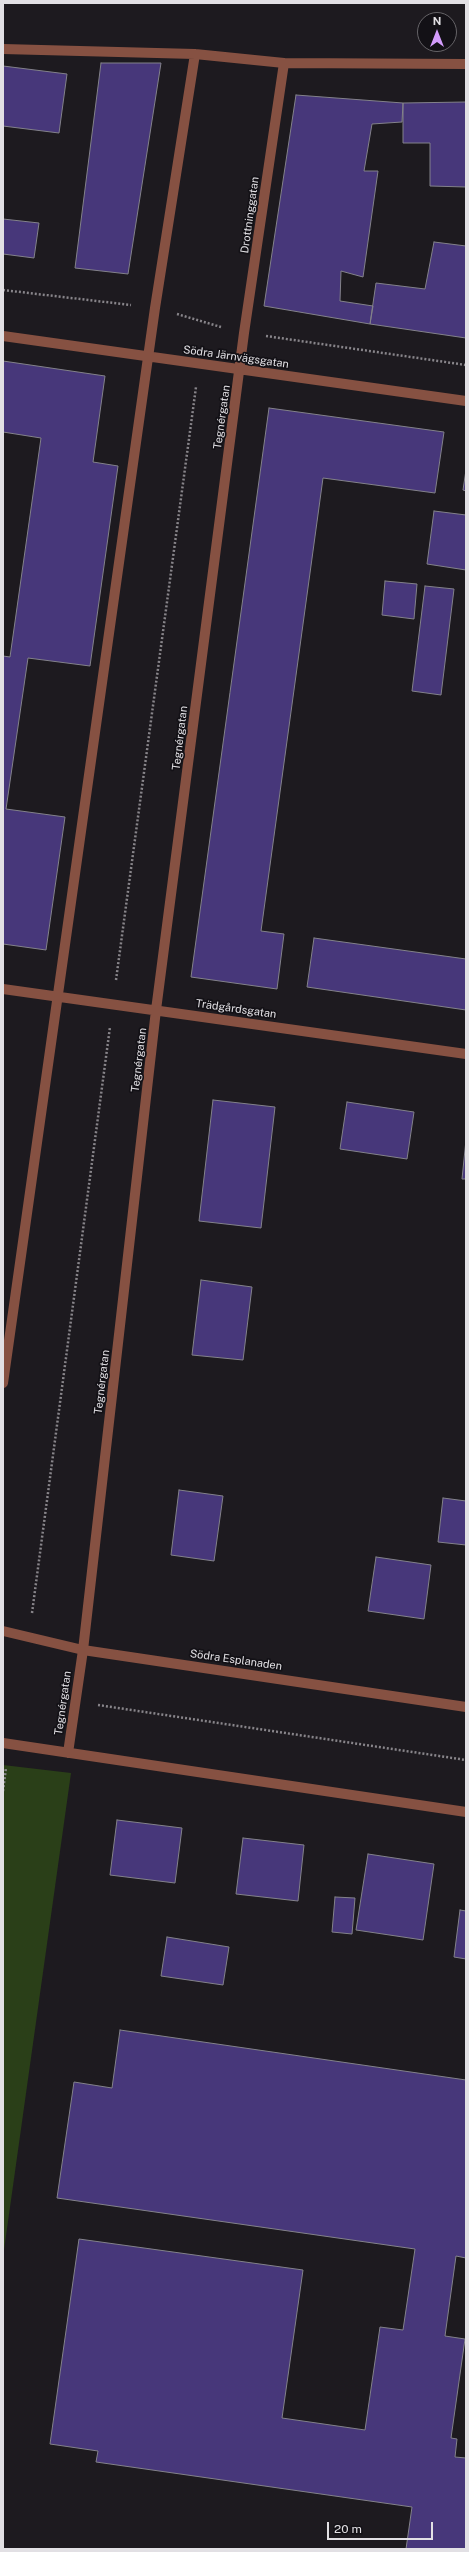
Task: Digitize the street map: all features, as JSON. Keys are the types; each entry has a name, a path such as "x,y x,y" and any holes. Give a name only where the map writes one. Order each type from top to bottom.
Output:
{"street":[{"path":"3,49 195,54 284,63 466,64"},
{"path":"3,1383 148,357 195,54"},
{"name":"Drottninggatan","path":"241,370 284,63"},
{"name":"Södra Järnvägsgatan","path":"3,336 466,401"},
{"name":"Tegnérgatan","path":"68,1753 83,1650 156,1010 241,370"},
{"name":"Trädgårdsgatan","path":"3,989 466,1054"},
{"name":"Södra Esplanaden","path":"3,1631 83,1650 466,1707"},
{"path":"3,1743 466,1812"}],"path":[{"path":"76,1702 466,1760"}],"green space":[{"path":"3,1765 71,1773 3,2257"}],"building":[{"path":"101,63 161,63 128,274 75,268"},
{"path":"3,66 67,74 59,133 3,126"},
{"path":"296,95 403,103 402,122 372,124 364,171 378,171 363,277 341,271 340,301 373,306 370,324 264,306"},
{"path":"466,102 466,187 430,186 430,143 403,143 403,103"},
{"path":"3,219 39,223 34,258 3,254"},
{"path":"434,242 466,246 466,338 370,324 376,283 425,289"},
{"path":"3,361 105,376 93,462 118,466 90,666 28,658 6,809 65,817 46,950 3,944 3,656 10,657 41,438 3,432"},
{"path":"269,408 444,432 435,493 323,478 261,931 284,934 277,989 191,977"},
{"path":"466,470 466,491 463,490"},
{"path":"434,511 466,515 466,570 427,564"},
{"path":"385,581 417,584 414,619 382,615"},
{"path":"425,586 454,589 441,695 412,691"},
{"path":"314,938 466,959 466,1010 307,987"},
{"path":"213,1100 275,1107 261,1228 199,1221"},
{"path":"347,1102 414,1112 407,1159 340,1149"},
{"path":"466,1140 466,1179 462,1179"},
{"path":"201,1280 252,1287 243,1360 192,1355"},
{"path":"179,1490 223,1496 214,1561 171,1555"},
{"path":"443,1498 466,1501 466,1545 438,1542"},
{"path":"376,1557 431,1565 424,1619 368,1611"},
{"path":"117,1820 182,1828 175,1883 110,1875"},
{"path":"243,1838 304,1845 298,1901 236,1894"},
{"path":"368,1854 434,1864 423,1940 356,1930"},
{"path":"335,1897 355,1898 352,1934 332,1932"},
{"path":"460,1910 466,1911 466,1959 454,1957"},
{"path":"167,1937 229,1947 223,1985 161,1976"},
{"path":"120,2030 466,2080 466,2258 456,2256 445,2336 465,2339 451,2438 457,2439 455,2457 466,2458 466,2549 406,2549 412,2507 96,2462 98,2451 50,2444 79,2239 303,2270 282,2418 365,2430 380,2327 403,2330 415,2249 57,2198 74,2082 112,2088"}]}
